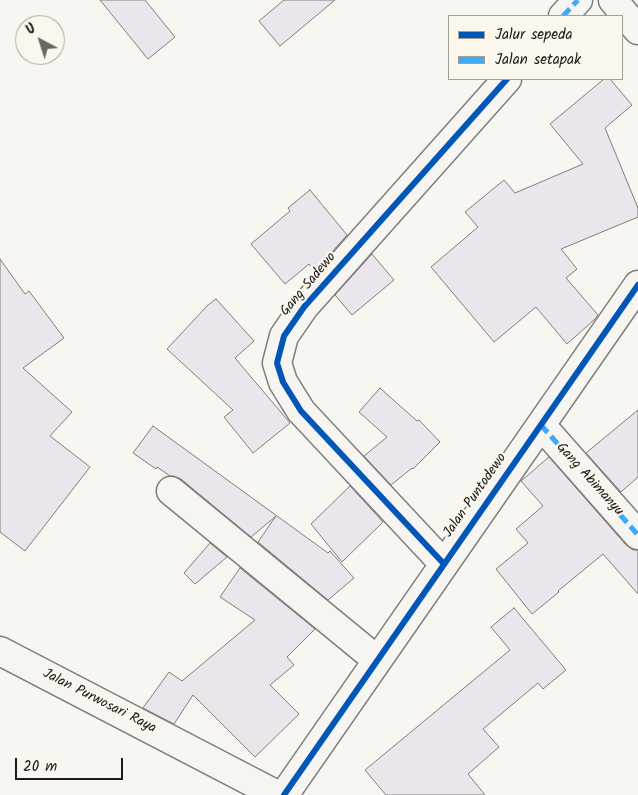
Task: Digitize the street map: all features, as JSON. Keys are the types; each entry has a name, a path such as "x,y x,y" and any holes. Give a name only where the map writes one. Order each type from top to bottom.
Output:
{"street":[{"path":"564,15 578,0"},
{"path":"613,0 638,30"},
{"name":"Gang Sadewo","path":"444,564 301,412 283,382 277,363 284,336 304,306 507,80"},
{"name":"Jalan Puntodewo","path":"284,795 638,285"},
{"name":"Gang Abimanyu","path":"541,425 638,535"},
{"path":"171,491 378,660"},
{"name":"Jalan Purwosari Raya","path":"0,651 278,795"}],"building":[{"path":"100,0 145,0 175,37 148,59"},
{"path":"284,0 335,0 280,46 259,21"},
{"path":"603,80 611,80 632,105 605,128 638,208 638,217 561,249 577,269 566,278 598,315 567,344 536,307 494,342 431,267 478,227 465,212 504,180 515,193 583,164 550,124"},
{"path":"310,190 347,235 315,271 309,264 285,284 251,244 290,211 288,208"},
{"path":"372,254 394,280 352,315 335,295"},
{"path":"0,259 25,294 29,291 64,338 23,368 72,412 50,436 90,467 25,551 0,532"},
{"path":"216,299 254,341 235,358 290,423 253,453 224,417 233,410 167,349 207,306"},
{"path":"380,388 417,421 419,420 440,442 413,469 391,485 364,456 387,437 359,412"},
{"path":"638,410 638,477 621,492 586,453"},
{"path":"153,426 328,553 330,551 354,578 328,600 258,542 276,516 251,537 181,479 170,476 157,467 156,469 133,453"},
{"path":"549,457 626,545 633,550 638,550 638,594 603,554 532,614 496,569 528,543 516,529 543,506 521,481"},
{"path":"350,486 383,522 342,562 311,524"},
{"path":"210,543 227,557 195,584 184,573"},
{"path":"240,568 315,629 287,657 294,665 270,685 299,714 255,757 193,695 174,724 143,708 169,672 182,681 255,620 220,597"},
{"path":"514,608 566,670 543,689 538,683 483,729 499,747 468,774 485,795 386,795 365,770 510,650 491,627"}],"marked path":[{"path":"564,15 578,0"},
{"path":"541,425 638,535"}],"cycle path":[{"path":"444,564 301,411 283,382 277,363 284,336 304,307 506,80"},
{"path":"284,795 638,285"}]}
